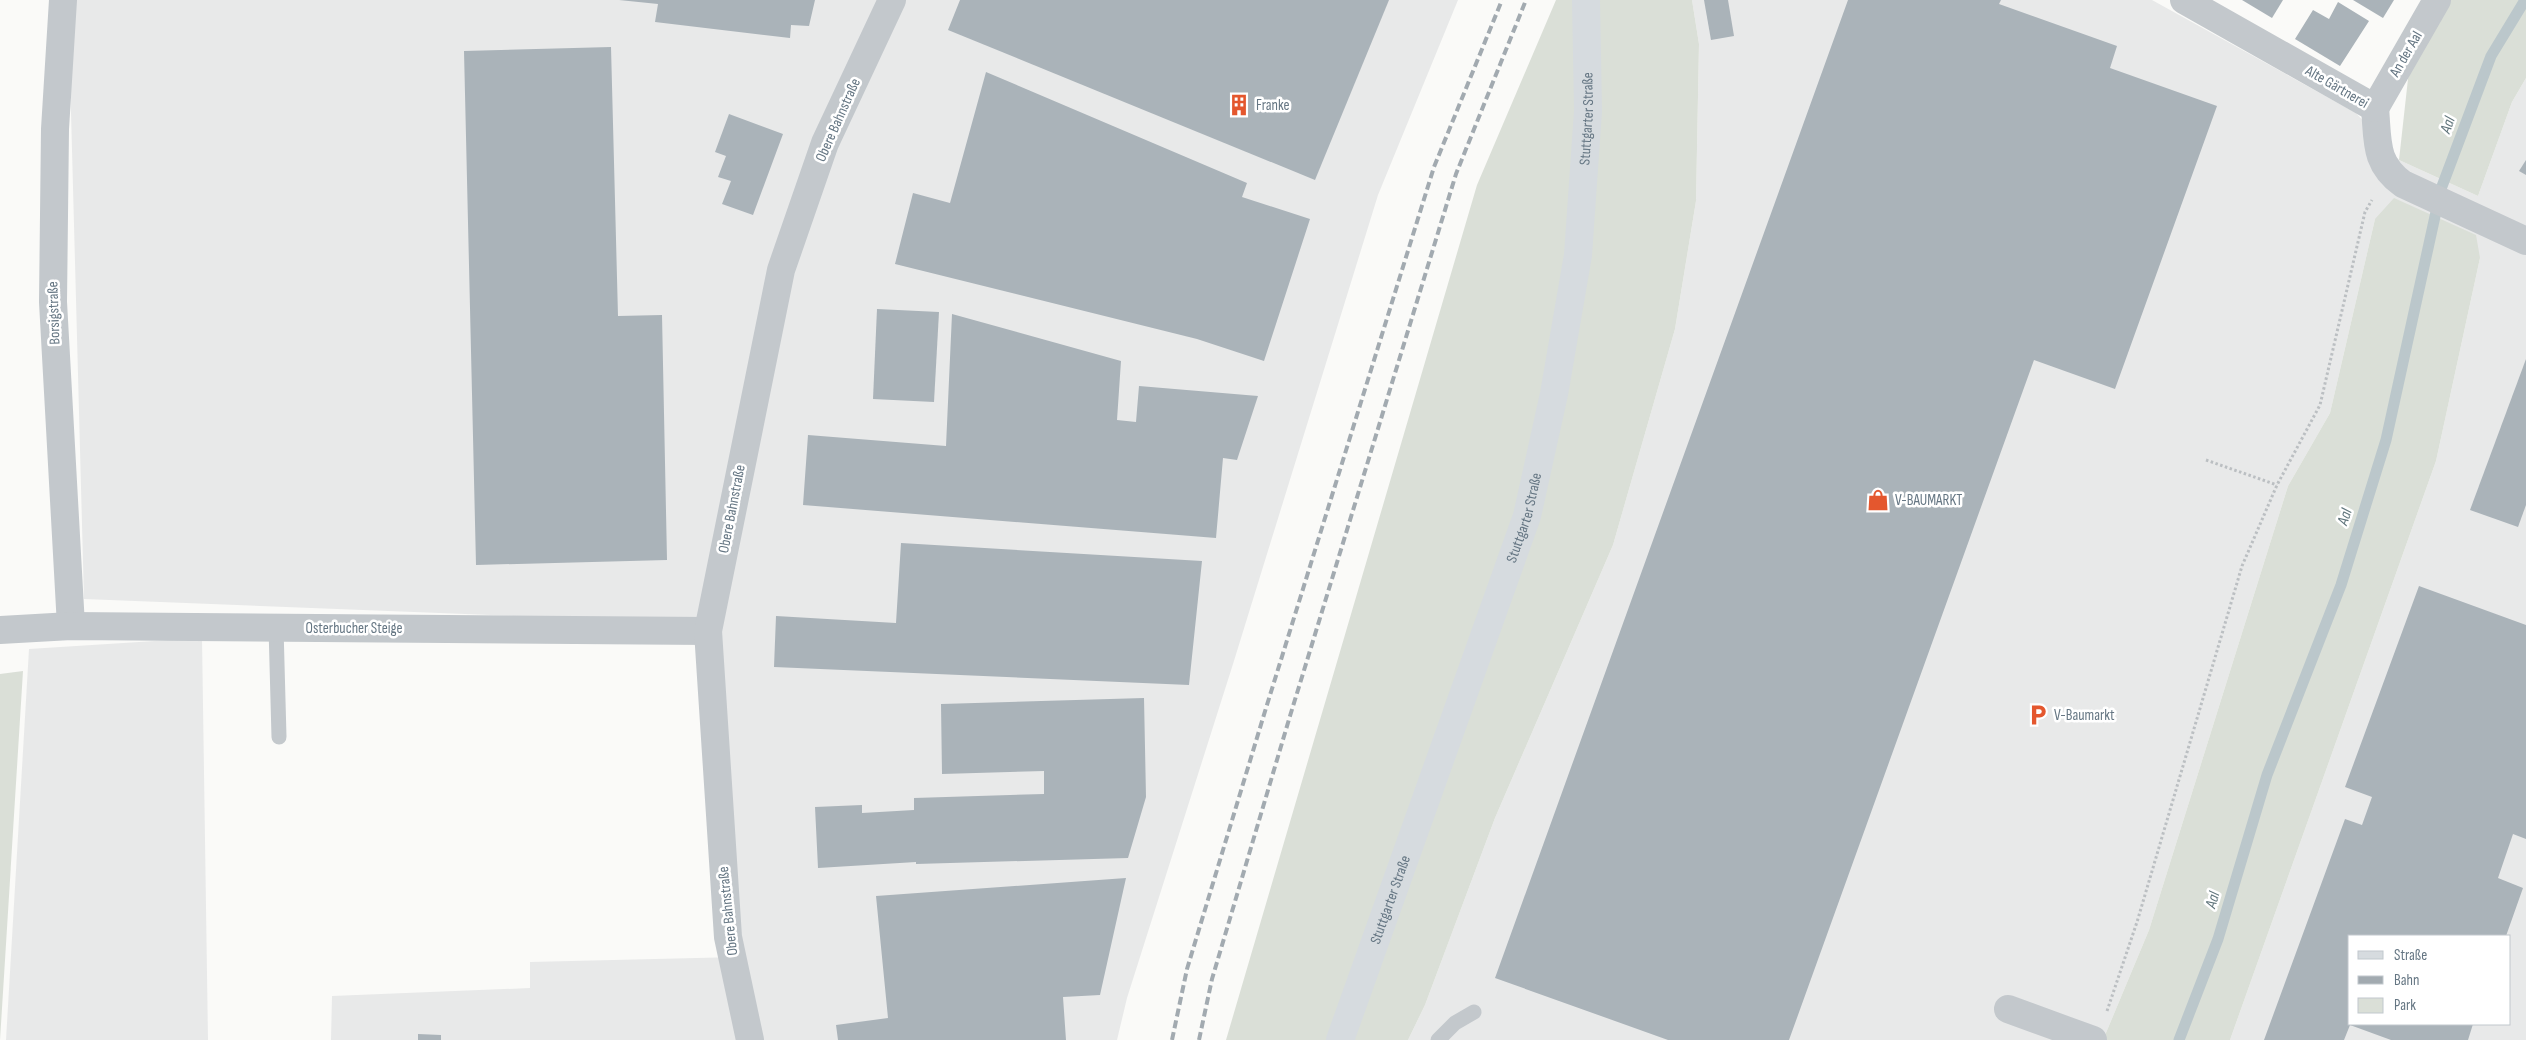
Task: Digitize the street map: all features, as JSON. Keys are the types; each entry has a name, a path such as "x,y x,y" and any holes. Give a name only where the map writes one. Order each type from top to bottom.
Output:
{"main road":[{"name":"Stuttgarter Straße","path":"1342,1040 1527,516 1554,394 1578,255 1588,111 1586,0"}],"street":[{"name":"Borsigstraße","path":"63,0 55,129 53,302 71,626"},
{"name":"Obere Bahnstraße","path":"750,1040 728,937 708,631 781,270 826,143 892,0"},
{"name":"Alte Gärtnerei","path":"2184,0 2375,108 2378,151 2395,179"},
{"name":"An der Aal","path":"2375,108 2437,0"},
{"path":"2395,179 2526,241"},
{"name":"Osterbucher Steige","path":"0,630 71,626 708,631"},
{"path":"2008,1009 2093,1040"}],"lane":[{"path":"276,627 279,737"},
{"path":"1438,1040 1455,1023 1474,1012"}],"path":[{"path":"2106,1013 2136,922 2242,566 2277,485 2320,405 2365,212 2395,179"},
{"path":"2206,460 2277,485"}],"shaded area":[{"path":"68,0 1458,0 1378,195 1233,664 1127,998 1117,1040 331,1040 332,996 530,988 530,962 738,957 717,624 84,599"},
{"path":"1692,0 2152,0 2356,113 2399,160 2478,196 2512,102 2526,78 2526,1040 2230,1040 2436,461 2480,258 2375,219 2330,413 2288,486 2149,930 2103,1040 1408,1040 1425,1005 1495,818 1613,545 1675,329 1696,201 1699,44"},
{"path":"202,638 208,1040 6,1040 29,649"}],"green space":[{"path":"1556,0 1692,0 1699,44 1696,201 1675,329 1613,545 1495,818 1425,1005 1408,1040 1226,1040 1477,185"},
{"path":"2450,0 2526,0 2526,78 2512,102 2478,196 2399,160 2409,70"},
{"path":"2394,198 2476,235 2480,258 2436,461 2230,1040 2103,1040 2149,930 2288,486 2330,413 2375,219"},
{"path":"23,671 0,1040 0,674"}],"building":[{"path":"619,0 815,0 809,26 791,25 790,38 655,22 658,4"},
{"name":"Franke","path":"960,0 1389,0 1315,180 948,30"},
{"path":"1704,0 1728,0 1734,36 1711,40"},
{"path":"1848,0 2001,0 1999,4 2117,46 2110,68 2217,106 2115,389 2034,360 1789,1040 1668,1040 1495,978"},
{"path":"2242,0 2283,0 2272,18"},
{"path":"2353,0 2394,0 2383,18"},
{"path":"2338,2 2369,21 2340,66 2295,39 2313,10 2329,19"},
{"path":"611,47 618,316 662,315 667,560 476,565 464,51"},
{"path":"986,72 1247,183 1242,197 1310,219 1264,361 1197,339 895,264 913,193 950,203"},
{"path":"729,114 783,134 753,215 722,204 731,181 718,177 726,156 715,152"},
{"path":"2526,160 2526,175 2519,171"},
{"path":"877,309 939,312 934,402 873,399"},
{"path":"952,314 1121,361 1117,420 1136,422 1139,386 1258,396 1237,460 1223,458 1216,538 803,505 808,435 946,446"},
{"path":"2526,359 2526,505 2518,527 2470,510"},
{"path":"901,543 1202,561 1189,685 774,667 776,616 896,623"},
{"path":"2419,586 2526,625 2526,839 2513,834 2498,878 2523,888 2506,935 2348,935 2348,1025 2350,1025 2344,1040 2264,1040 2345,819 2362,825 2372,797 2345,787"},
{"path":"1144,698 1146,797 1128,858 916,864 916,862 818,868 815,807 862,805 862,813 914,810 914,798 1044,794 1044,771 942,774 941,704"},
{"path":"1126,878 1100,995 1063,997 1066,1040 838,1040 836,1025 888,1018 876,896"},
{"path":"2350,1025 2473,1025 2468,1040 2391,1040"},
{"path":"418,1034 441,1035 441,1040 418,1040"}],"waterway":[{"name":"Aal","path":"2179,1040 2218,939 2267,775 2341,585 2386,440 2441,189 2491,56 2525,0"}],"railway":[{"path":"1172,1040 1187,969 1434,167 1502,0"},
{"path":"1199,1040 1212,979 1290,716 1456,174 1526,0"}],"place":[{"name":"Franke","path":"1239,105"},
{"name":"V-BAUMARKT","path":"1878,500"},
{"name":"V-Baumarkt","path":"2038,715"}]}
